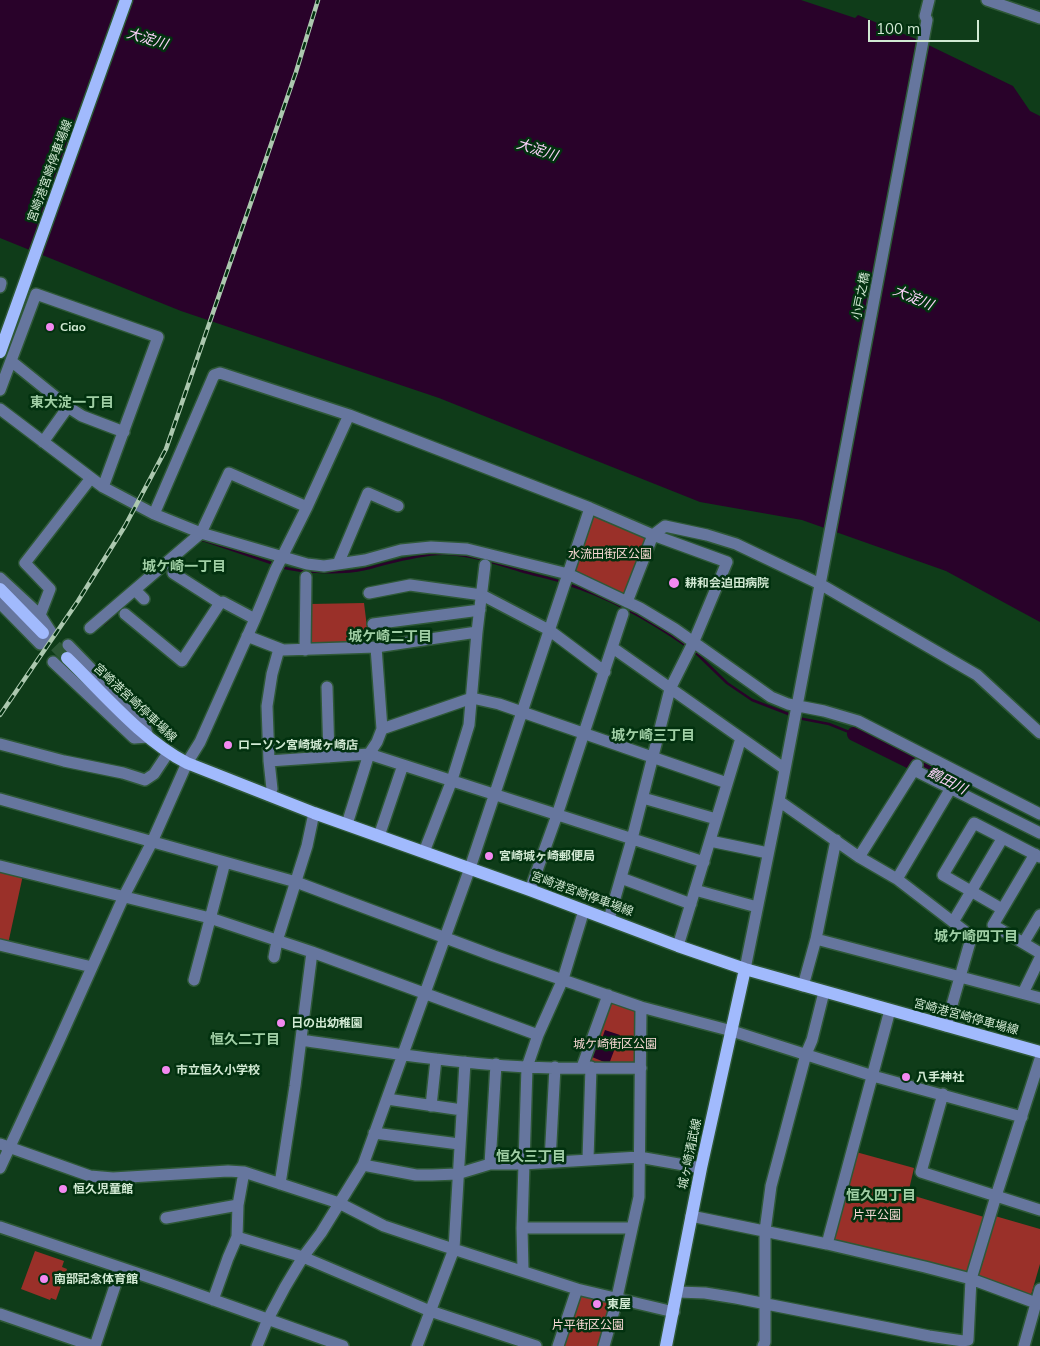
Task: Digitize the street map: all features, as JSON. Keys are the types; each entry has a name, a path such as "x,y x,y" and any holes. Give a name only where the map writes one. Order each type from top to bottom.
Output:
{"main road":[{"name":"宮崎港宮崎停車場線","path":"0,352 25,271 119,0"},
{"name":"宮崎港宮崎停車場線","path":"0,329 25,271 126,0"},
{"path":"0,589 42,633"},
{"name":"宮崎港宮崎停車場線","path":"68,651 148,737 168,753 268,796 609,918 678,946 745,969 1040,1052"},
{"name":"城ヶ崎清武線","path":"666,1346 701,1168 745,969"}],"street":[{"name":"小戸之橋","path":"745,969 779,802 927,20 929,0"},
{"path":"989,0 1013,4 1040,18"},
{"path":"0,390 36,294 158,337 102,487"},
{"path":"11,361 82,416 124,432"},
{"path":"154,514 214,375 220,373 350,415 727,562 691,646 670,689 632,839 609,918"},
{"path":"43,442 68,407"},
{"path":"0,409 102,487 154,514 200,533 283,558 324,566 365,560 401,550 431,547 467,549 568,574 654,616 691,646 781,702 832,713 858,721 1040,814"},
{"path":"0,1168 5,1145 92,968 124,896 152,842 187,762 200,742 275,571 283,558 350,415"},
{"path":"90,628 200,533 230,473 307,507"},
{"path":"40,616 50,589 25,563 91,478"},
{"path":"338,564 368,493 398,506"},
{"path":"257,1346 268,1319 303,1257 321,1233 362,1165 470,868 590,508"},
{"path":"627,602 653,534 665,526 716,537 821,580 976,675 1040,733"},
{"path":"424,852 452,780 469,724 485,566"},
{"path":"173,573 220,603 223,602 255,619"},
{"path":"305,650 306,577"},
{"path":"0,578 40,616 51,632 40,644 0,603"},
{"path":"369,593 410,585 482,594 549,630 605,672"},
{"path":"135,590 144,600"},
{"path":"124,614 182,661 220,603"},
{"path":"373,624 480,610"},
{"path":"530,890 558,815 623,614"},
{"path":"247,636 279,649 305,650 376,646 477,632"},
{"path":"347,824 369,754 377,742 382,729 376,646"},
{"path":"613,648 785,769"},
{"path":"268,796 272,789 267,706 272,674 279,649"},
{"path":"53,662 134,738 148,737"},
{"path":"327,686 329,757"},
{"path":"382,729 472,698 498,704 727,783"},
{"path":"678,946 740,738"},
{"path":"0,744 64,761 124,773 145,780 154,774 168,753"},
{"path":"269,761 369,754 704,862"},
{"path":"859,857 923,755"},
{"path":"379,836 404,765"},
{"path":"914,770 1040,834"},
{"path":"897,879 951,788"},
{"path":"642,798 716,819"},
{"path":"0,799 296,882 494,956 641,1007 732,1031 873,1076 1022,1117"},
{"path":"779,802 859,857 897,879 966,932 970,942 946,1026"},
{"path":"274,957 277,941 307,846 314,813"},
{"path":"1002,909 943,875 974,823 1002,839 1037,855 1002,909 994,925 1040,953"},
{"path":"953,922 970,890 1002,839"},
{"path":"804,986 816,939 836,840"},
{"path":"710,841 768,853"},
{"path":"194,980 225,862"},
{"path":"0,866 210,918 312,952 538,1035"},
{"path":"621,878 691,904"},
{"path":"695,890 757,906"},
{"path":"522,1270 523,1164 527,1067 538,1035 563,979 584,910"},
{"path":"1024,942 1040,915"},
{"path":"816,939 1040,998"},
{"path":"0,945 92,968"},
{"path":"280,1184 312,952"},
{"path":"1023,993 1040,958"},
{"path":"763,1346 765,1342 764,1231 771,1186 824,992"},
{"path":"588,1159 587,1067 608,995"},
{"path":"604,1346 617,1299 639,1197 641,1007"},
{"path":"827,1244 890,1010"},
{"path":"301,1040 401,1055 465,1062 527,1067 641,1068"},
{"path":"431,1106 436,1059"},
{"path":"678,1292 705,1293 765,1304 928,1341 968,1340 971,1279 1040,1059"},
{"path":"417,1346 454,1249 465,1062"},
{"path":"490,1164 496,1064"},
{"path":"550,1161 555,1067"},
{"path":"942,1094 921,1172 1040,1210"},
{"path":"387,1099 462,1110"},
{"path":"374,1133 459,1144"},
{"path":"5,1145 90,1176 113,1178 228,1171 244,1172 339,1203 384,1226 454,1249 577,1289 674,1312"},
{"path":"362,1165 416,1174 457,1174 490,1164 523,1164 639,1157 701,1168"},
{"path":"213,1300 237,1238 238,1204 244,1172"},
{"path":"166,1218 238,1204"},
{"path":"691,1216 827,1244 971,1279 1036,1304"},
{"path":"0,1227 343,1346"},
{"path":"522,1228 632,1228"},
{"path":"237,1238 303,1257 430,1311 536,1346"},
{"path":"0,1314 94,1346 121,1268"},
{"path":"558,1346 577,1289"},
{"path":"1024,1346 1040,1289"}],"green space":[{"name":"水流田街区公園","path":"593,514 648,537 626,596 573,571"},
{"path":"364,603 369,643 309,644 310,604"},
{"path":"0,870 23,875 8,944 0,942"},
{"name":"城ケ崎街区公園","path":"611,1001 637,1011 636,1064 591,1065 587,1061"},
{"name":"片平公園","path":"856,1152 914,1168 908,1194 984,1217 968,1272 833,1243"},
{"path":"995,1216 1040,1229 1040,1264 1031,1295 979,1277 977,1274"},
{"name":"南部記念体育館","path":"35,1251 64,1261 62,1267 67,1269 56,1300 51,1298 50,1300 21,1289"},
{"name":"片平街区公園","path":"582,1293 612,1304 597,1346 563,1346"}],"water":[{"name":"大淀川","path":"0,0 801,0 855,18 858,15 916,39 1013,86 1030,111 1040,116 1040,622 946,571 802,520 700,502 439,398 181,311 0,238"},
{"path":"605,1030 620,1035 609,1064 592,1057 595,1049 598,1050"}],"waterway":[{"path":"198,541 203,540 274,564"},
{"path":"281,567 311,572 346,572 418,556 447,554 479,559 562,582"},
{"path":"567,584 599,596 630,611 688,647"},
{"path":"104,624 117,612"},
{"path":"693,650 727,683 752,700 791,715"},
{"path":"798,718 829,724 854,734"},
{"name":"鶴田川","path":"854,734 963,788"}],"tunnel":[{"path":"43,633 67,658"}],"railway":[{"path":"0,715 78,601 125,526 166,449 296,72 318,0"}],"place":[{"name":"Ciao","path":"50,327"},
{"name":"耕和会迫田病院","path":"674,583"},
{"name":"ローソン宮崎城ヶ崎店","path":"228,745"},
{"name":"宮崎城ヶ崎郵便局","path":"489,856"},
{"name":"日の出幼稚園","path":"281,1023"},
{"name":"市立恒久小学校","path":"166,1070"},
{"name":"八手神社","path":"906,1077"},
{"name":"恒久児童館","path":"63,1189"},
{"name":"南部記念体育館","path":"44,1279"},
{"name":"東屋","path":"597,1304"}],"district":[{"name":"東大淀一丁目","path":"72,403"},
{"name":"城ケ崎一丁目","path":"184,567"},
{"name":"城ケ崎二丁目","path":"390,637"},
{"name":"城ケ崎三丁目","path":"653,736"},
{"name":"城ケ崎四丁目","path":"976,937"},
{"name":"恒久二丁目","path":"245,1040"},
{"name":"恒久三丁目","path":"531,1157"},
{"name":"恒久四丁目","path":"881,1196"}]}
